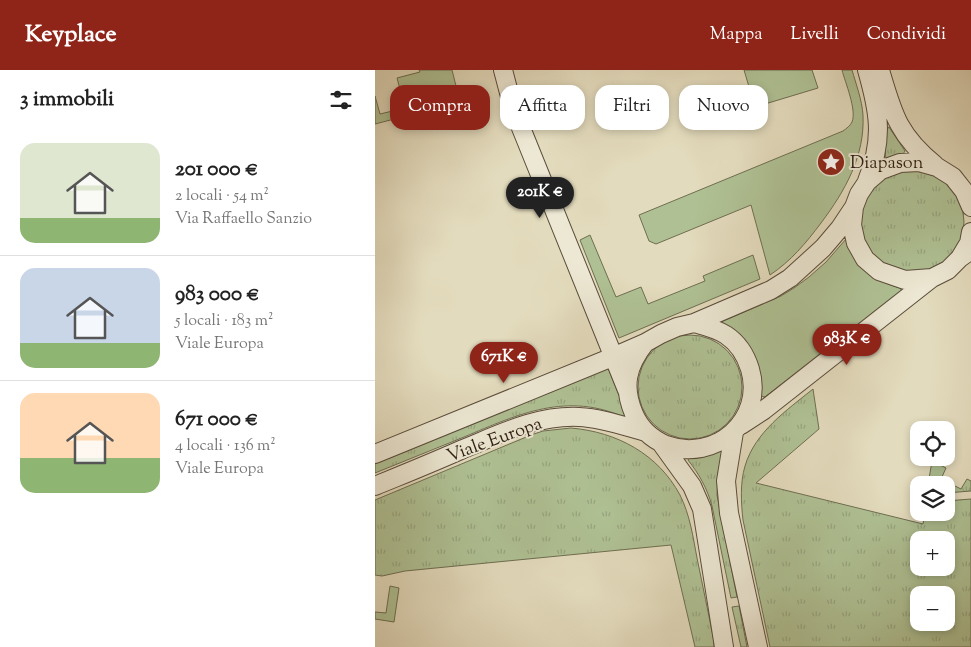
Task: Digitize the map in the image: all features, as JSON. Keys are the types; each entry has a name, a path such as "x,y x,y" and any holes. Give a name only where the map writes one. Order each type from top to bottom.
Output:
{"street":[{"path":"503,70 513,108 615,356 627,390"},
{"path":"867,70 877,109 878,125 876,155 867,182"},
{"path":"880,70 893,113 900,127 916,148 937,167"},
{"name":"Viale Europa","path":"375,454 615,356 677,327 694,323 771,290 790,278 823,248 840,228 867,182 881,170 899,162 919,162 937,167 953,177 965,191 971,207"},
{"name":"Viale Europa","path":"953,177 971,181"},
{"name":"Viale Europa","path":"854,207 852,225 856,243 865,259 879,271 905,280 932,278"},
{"name":"Viale Europa","path":"645,343 635,357 629,372 627,390 630,405 636,419 646,432 661,442 676,448 691,450 707,448 722,441 737,428 764,410 932,278 948,270 966,254 971,232"},
{"path":"694,323 711,328 726,336 739,347 748,361 752,377 753,394 749,410 737,428 726,481 729,513 758,647"},
{"name":"Viale Europa","path":"375,486 506,431 536,421 581,417 646,432"},
{"path":"661,442 692,486 701,509 724,647"}],"green space":[{"path":"419,70 452,70 456,85 399,85 397,78 420,72"},
{"path":"744,70 812,70 818,88 768,103 768,85 748,85"},
{"path":"842,70 852,70 862,109 863,130 857,159 845,186 830,211 804,245 785,264 770,275 751,205 656,244 649,241 639,215 843,131 848,127 852,122 853,110"},
{"path":"375,96 380,114 390,112 390,120 375,124"},
{"path":"889,127 905,151 903,154 886,158 887,128"},
{"path":"912,170 932,174 941,179 955,193 960,202 964,222 960,242 955,251 941,265 932,270 912,274 892,270 883,265 869,251 864,242 860,222 864,202 869,193 883,179 892,174"},
{"path":"590,235 616,297 641,287 648,304 705,281 703,276 753,255 760,279 619,338 580,240"},
{"path":"846,239 874,275 888,284 900,288 901,294 765,397 761,396 721,322 781,296 794,288 826,262"},
{"path":"690,335 710,339 719,343 727,350 734,358 738,367 742,387 738,407 734,416 727,424 719,431 710,435 690,439 670,435 661,431 653,424 646,416 642,407 638,387 642,367 646,358 653,350 661,343 670,339"},
{"path":"608,368 627,415 626,418 604,410 584,406 563,406 543,409 504,421 375,473 375,464"},
{"path":"813,389 819,429 756,483 923,524 924,521 955,521 955,500 971,499 971,647 770,647 743,520 742,479 745,466 756,443 764,432"},
{"path":"571,428 588,430 620,440 648,457 671,481 680,495 689,518 714,647 695,647 671,545 405,571 382,576 375,575 375,500 531,435 543,431"},
{"path":"723,449 718,473 717,495 737,597 731,598 710,499 696,471 688,460 690,456"},
{"path":"931,466 946,468 942,476 930,476"},
{"path":"967,479 971,481 971,491 955,492 955,486 961,489"},
{"path":"390,586 399,588 394,622 375,619 375,612 386,613"},
{"path":"739,606 747,647 741,647 732,607"}],"place":[{"name":"Diapason","path":"831,162"}]}
